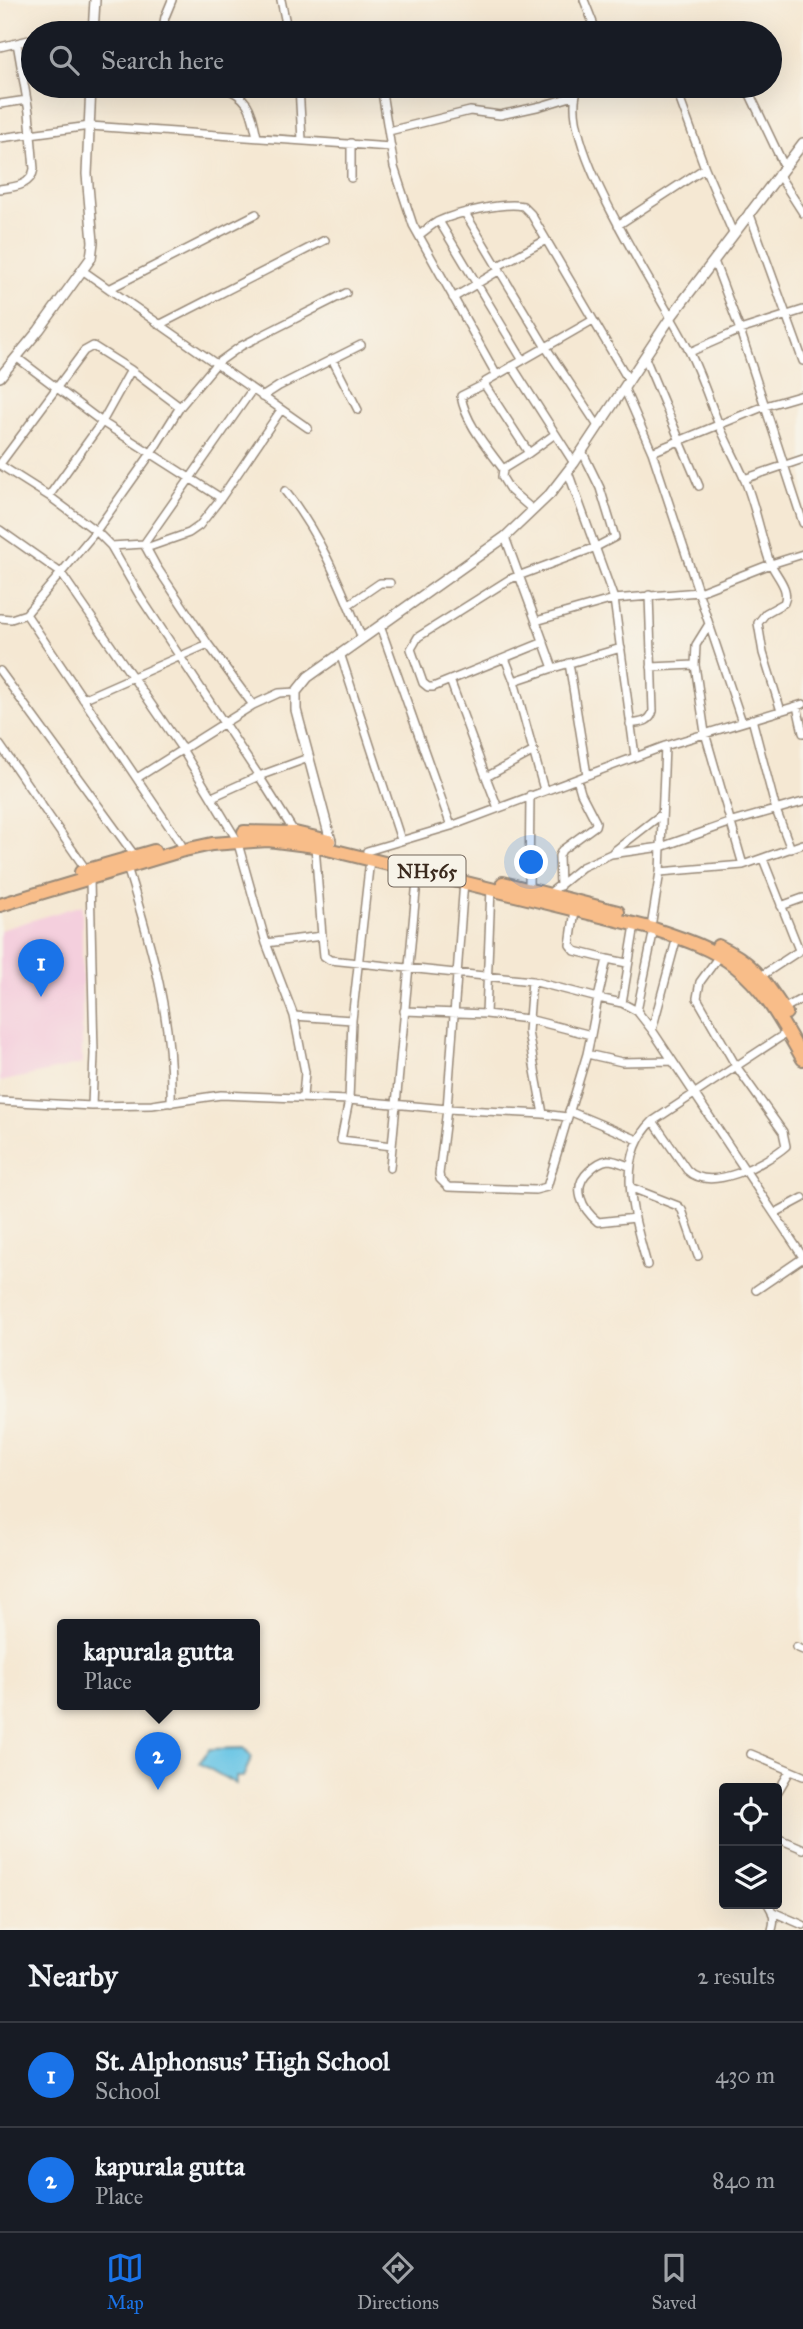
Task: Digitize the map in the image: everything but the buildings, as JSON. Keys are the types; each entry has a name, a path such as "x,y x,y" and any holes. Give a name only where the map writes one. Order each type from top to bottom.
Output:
{"highway":[{"name":"NH565","path":"0,905 209,836 295,833 491,888 635,925 653,925 734,965 753,983 788,1032 803,1059"},
{"name":"NH565","path":"131,861 235,836 315,846 528,888 555,890 724,949 740,958 761,976 803,1042"},
{"name":"NH565","path":"0,897 89,875"}],"street":[{"path":"94,21 95,0"},
{"path":"164,21 172,0"},
{"path":"281,0 285,21"},
{"path":"584,0 592,21"},
{"path":"0,47 21,42"},
{"path":"17,43 21,66"},
{"path":"0,377 39,330 91,258 93,242 88,174 91,98"},
{"path":"242,98 249,105 257,137"},
{"path":"300,98 302,140"},
{"path":"383,98 400,187 419,235 496,374"},
{"path":"389,131 470,111 500,115 567,98"},
{"path":"574,98 583,150 618,225 690,352 744,479 771,564 784,586 784,603 766,613 758,622 763,653 781,711"},
{"path":"679,98 733,233"},
{"path":"751,98 803,214"},
{"path":"0,104 27,100 33,176 19,186 0,189"},
{"path":"0,138 90,126 391,146"},
{"path":"331,841 296,710 296,692 308,677 505,537 533,510 568,472 671,317 803,142"},
{"path":"351,143 351,178"},
{"path":"618,225 705,168"},
{"path":"419,235 439,221 465,213 508,205 523,206 531,214 593,320 626,385 652,452 742,722"},
{"path":"749,212 803,361"},
{"path":"465,213 545,346 598,426"},
{"path":"108,289 256,214"},
{"path":"439,221 522,359"},
{"path":"159,324 325,240"},
{"path":"453,298 546,240"},
{"path":"714,261 740,330 803,523"},
{"path":"82,270 308,428"},
{"path":"0,618 11,619 26,614 61,573 96,531 152,453 180,407 216,364 241,346 346,293"},
{"path":"690,352 740,330 803,310"},
{"path":"533,510 504,482 503,470 471,424 461,396 593,320"},
{"path":"262,397 362,345"},
{"path":"180,407 131,370 93,346 84,351 0,464 49,496 96,531 111,546 295,833"},
{"path":"16,357 102,422 221,498"},
{"path":"645,358 699,486"},
{"path":"332,359 358,410"},
{"path":"512,366 574,463"},
{"path":"49,496 102,422 131,370"},
{"path":"485,384 529,453"},
{"path":"145,546 252,390"},
{"path":"652,452 765,406 803,395"},
{"path":"111,546 145,546 189,533 205,520 281,410"},
{"path":"503,470 555,434"},
{"path":"544,642 433,687 425,685 411,649 414,641 519,575 613,539 615,535 600,488 582,452"},
{"path":"744,479 803,459"},
{"path":"568,472 614,599 635,756"},
{"path":"285,491 300,509 311,529 362,638"},
{"path":"0,530 61,573 181,749 235,836 266,943 294,1016 305,1072 303,1097"},
{"path":"505,537 553,668"},
{"path":"145,546 208,644 253,705"},
{"path":"536,621 614,599 699,592 803,554"},
{"path":"348,606 380,583 390,583"},
{"path":"630,724 647,721 651,716 649,595"},
{"path":"26,614 181,844"},
{"path":"709,624 696,645 695,666 705,733 743,865"},
{"path":"380,626 450,826"},
{"path":"83,699 208,644"},
{"path":"514,681 621,648"},
{"path":"340,653 401,840"},
{"path":"505,658 514,681 544,790"},
{"path":"569,663 587,775"},
{"path":"651,667 695,666"},
{"path":"0,671 131,861 167,1019 172,1072 171,1103"},
{"path":"450,680 498,808"},
{"path":"137,778 253,705 279,693 296,692"},
{"path":"392,1146 341,1140 349,1100 352,1020 368,855 401,840 450,826 635,756 800,705 803,733"},
{"path":"752,719 776,810 791,849"},
{"path":"0,745 89,875 94,1054 92,1106"},
{"path":"638,1011 660,872 665,746"},
{"path":"486,777 534,751"},
{"path":"212,797 308,758"},
{"path":"555,890 562,850 595,826 596,822 577,779"},
{"path":"528,888 530,795"},
{"path":"611,853 661,847 732,822 803,802"},
{"path":"555,890 582,867 611,853 662,814"},
{"path":"660,872 743,865 803,844"},
{"path":"315,846 326,958 407,970 532,981 622,1003 638,1011 803,1258 756,1290"},
{"path":"761,976 801,950 763,859"},
{"path":"390,1168 418,869"},
{"path":"464,881 447,1108 439,1174 443,1184 448,1187 544,1189 552,1176 587,1055 607,958"},
{"path":"486,1014 491,888"},
{"path":"781,906 803,898"},
{"path":"575,909 570,945 576,951 627,963"},
{"path":"622,1003 635,925"},
{"path":"266,943 322,936"},
{"path":"652,1030 677,937"},
{"path":"653,1121 694,1177 704,1180 745,1172 783,1149 786,1142 783,1132 736,1066 697,998 700,982 719,956"},
{"path":"532,981 528,1020 530,1050 542,1114"},
{"path":"783,1009 803,998"},
{"path":"404,1011 486,1014 528,1020 591,1035"},
{"path":"294,1016 352,1020"},
{"path":"648,1265 635,1218 629,1166 638,1140 653,1121 788,1032"},
{"path":"587,1055 622,1062 671,1061"},
{"path":"0,1101 130,1107 221,1095 303,1097 568,1114 638,1140"},
{"path":"629,1166 606,1160 598,1164 585,1175 579,1186 579,1193 598,1222 635,1218"},
{"path":"632,1188 682,1210 698,1256"},
{"path":"775,1213 803,1198"},
{"path":"751,1754 803,1776"},
{"path":"782,1785 790,1771"},
{"path":"782,1840 803,1849"},
{"path":"771,1909 774,1923 772,1930"},
{"path":"773,1912 803,1925"}],"shaded area":[{"path":"82,905 82,1064 0,1082 0,930"}],"water":[{"path":"244,1748 252,1757 243,1777 236,1777 236,1784 199,1763 210,1749"}],"place":[{"name":"St. Alphonsus' High School","path":"41,997"},
{"name":"kapurala gutta","path":"158,1790"}]}
